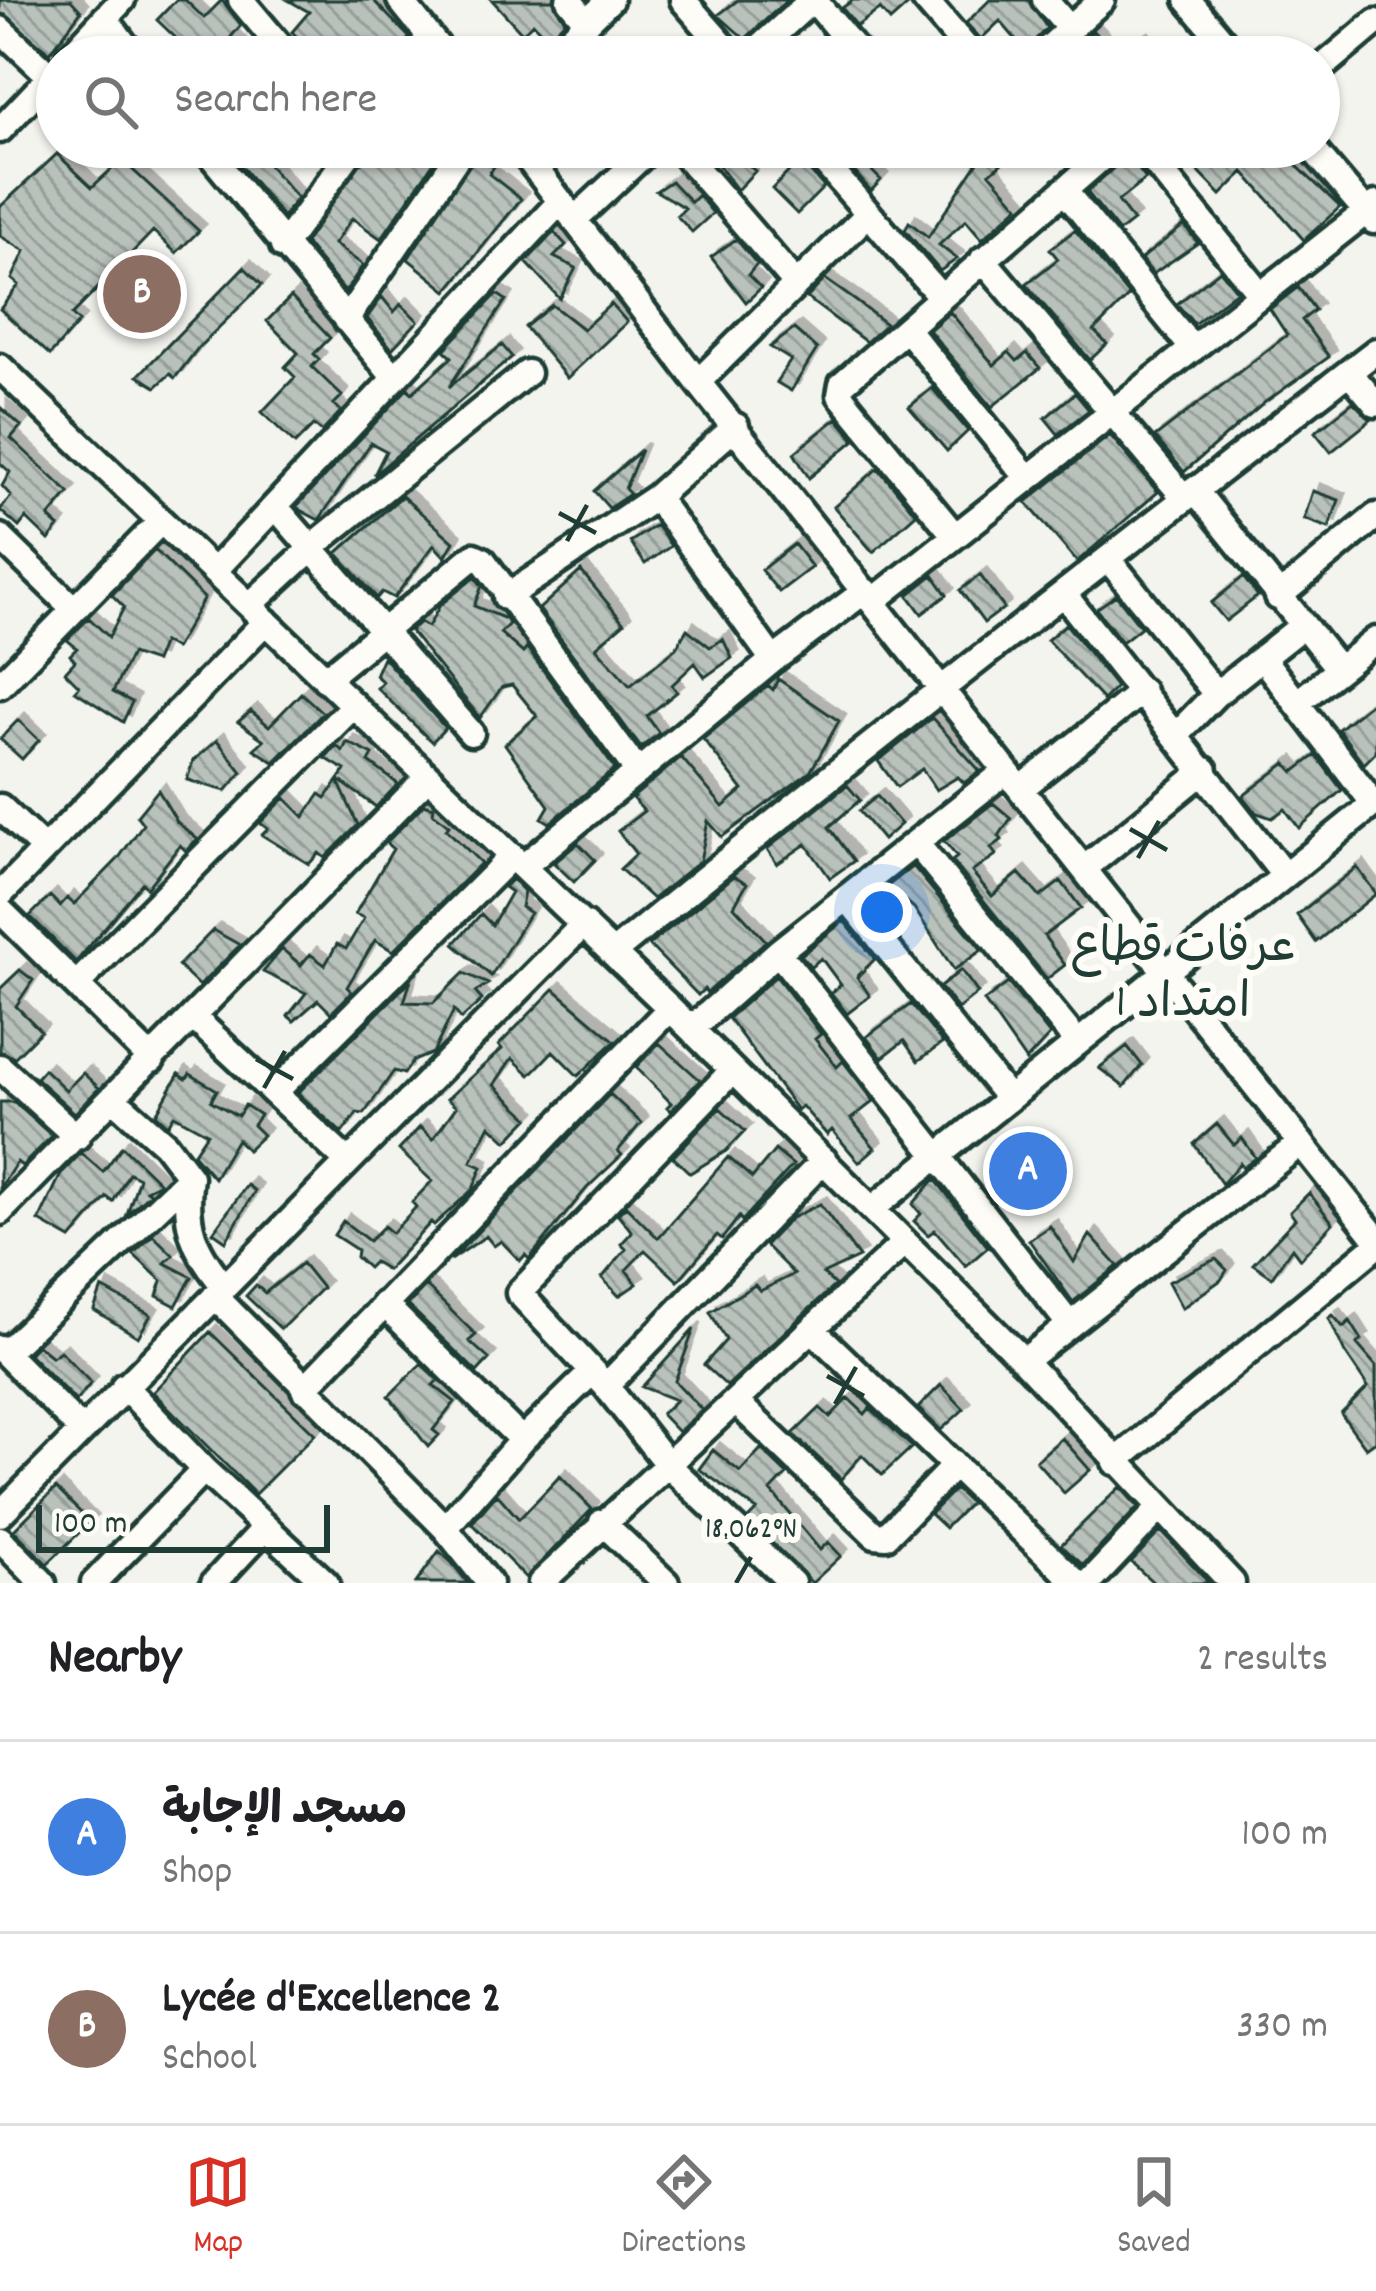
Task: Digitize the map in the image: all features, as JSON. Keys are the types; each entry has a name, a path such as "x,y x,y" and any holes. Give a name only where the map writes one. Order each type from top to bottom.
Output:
{"street":[{"path":"241,0 271,36"},
{"path":"258,20 275,0"},
{"path":"400,0 417,36"},
{"path":"569,0 587,22"},
{"path":"573,36 610,0"},
{"path":"683,0 715,36"},
{"path":"773,36 813,0 843,36"},
{"path":"925,0 956,36"},
{"path":"1045,0 1070,29"},
{"path":"1062,36 1102,0"},
{"path":"1188,0 1215,36"},
{"path":"89,36 114,9"},
{"path":"1340,52 1376,22"},
{"path":"0,29 36,58"},
{"path":"0,130 36,92"},
{"path":"221,168 395,378"},
{"path":"283,246 339,168"},
{"path":"346,320 450,168"},
{"path":"534,168 1376,1242 1115,1462"},
{"path":"214,571 395,378 566,212 624,168"},
{"path":"696,168 796,284"},
{"path":"829,168 940,296"},
{"path":"955,536 839,395 848,377 908,331 940,296 1085,168"},
{"path":"1159,168 1261,295"},
{"path":"274,1093 518,861 638,772 773,660 955,536 1373,212 1331,168"},
{"path":"1064,190 1193,349"},
{"path":"698,382 868,214"},
{"path":"983,260 1109,415 1189,493 1338,668"},
{"path":"908,331 1028,478"},
{"path":"613,953 941,686 1066,597 1189,493 1376,351"},
{"path":"0,367 670,1008 1024,1361 1232,1583"},
{"path":"1349,372 1376,404"},
{"path":"0,895 312,548 527,373"},
{"path":"506,597 656,497 736,426"},
{"path":"656,497 773,660"},
{"path":"275,506 471,733"},
{"path":"1278,597 1376,516"},
{"path":"0,685 161,521"},
{"path":"1,541 74,609"},
{"path":"325,679 474,556 483,560 638,772"},
{"path":"1110,561 1216,694"},
{"path":"1066,597 1178,733 1284,875"},
{"path":"1178,733 1216,694 1302,626"},
{"path":"1297,704 1376,640"},
{"path":"872,1209 1375,803 1263,659"},
{"path":"691,1029 778,952 917,844 1142,691"},
{"path":"76,985 353,706"},
{"path":"1084,868 1205,770"},
{"path":"0,1212 427,778"},
{"path":"0,807 44,849"},
{"path":"917,844 1077,1042"},
{"path":"847,898 1008,1098"},
{"path":"0,910 152,1060"},
{"path":"1,1512 584,924"},
{"path":"778,952 1070,1325"},
{"path":"304,1389 670,1008"},
{"path":"194,1018 348,1162"},
{"path":"0,1067 76,1137"},
{"path":"732,1071 519,1293 599,1379 668,1466 792,1583"},
{"path":"114,1099 165,1144 190,1177 186,1208 193,1243 220,1291 304,1389 445,1528 489,1583"},
{"path":"1024,1361 1301,1143"},
{"path":"445,1528 522,1440 599,1379 824,1160"},
{"path":"82,1431 2,1350 190,1177"},
{"path":"541,1583 904,1244"},
{"path":"384,1304 522,1440"},
{"path":"814,1331 1077,1583"},
{"path":"124,1386 203,1470 326,1583"},
{"path":"736,1402 875,1535 886,1536 954,1466"},
{"path":"94,1583 203,1470"},
{"path":"1089,1583 1160,1508"},
{"path":"602,1522 666,1583"},
{"path":"214,1583 265,1528"},
{"path":"0,1539 43,1583"}],"building":[{"path":"0,0 71,0 81,11 63,36 36,36 36,42 0,13"},
{"path":"176,0 185,0 204,18 222,0 241,25 232,36 174,36 157,20"},
{"path":"288,0 373,0 408,36 296,36 292,32 309,12"},
{"path":"492,0 553,0 565,21 549,36 533,23 522,33"},
{"path":"738,0 787,0 748,36 742,36 718,15"},
{"path":"853,0 909,0 909,4 890,21 880,9 857,26 842,8"},
{"path":"990,0 1028,0 1047,28 1039,36 1013,36 1000,21 978,36 966,23"},
{"path":"42,168 72,168 92,187 113,168 131,168 199,231 176,253 153,231 72,315 79,322 50,355 0,309 19,285 12,279 25,251 0,236 0,207"},
{"path":"243,168 272,168 297,198 283,217"},
{"path":"356,168 430,168 381,239 352,218 334,244 363,265 345,292 305,243"},
{"path":"466,168 493,168 489,174 521,199 447,291 408,259"},
{"path":"721,168 755,171 737,190"},
{"path":"792,168 807,168 824,187 797,214 772,189"},
{"path":"851,168 869,168 881,180 871,191"},
{"path":"974,168 996,168 990,173 1019,206 982,239 966,220 939,245 957,259 940,271 905,230 909,222 928,237"},
{"path":"1114,168 1138,168 1146,179 1118,201 1133,221 1119,232 1087,192"},
{"path":"1299,168 1340,207 1304,240 1244,172 1221,195 1197,170"},
{"path":"671,181 691,202 698,195 713,213 692,232 677,216 685,208 656,191"},
{"path":"1184,225 1198,243 1153,274 1141,259"},
{"path":"1075,230 1129,296 1094,331 1107,344 1090,360 1026,284 1058,259 1050,249"},
{"path":"554,232 566,245 554,257 576,268 560,299 526,262"},
{"path":"736,239 757,264 748,275 761,288 746,302 711,257"},
{"path":"244,267 262,285 198,348 175,378 170,374 156,387 138,376"},
{"path":"1220,270 1237,291 1194,324 1177,304"},
{"path":"825,279 886,324 866,342 807,298"},
{"path":"1298,287 1315,310 1302,320 1329,357 1264,403 1184,472 1155,437 1287,335 1270,309"},
{"path":"497,294 506,300 449,387 502,345 512,357 374,475 386,451 371,443 319,520 300,510 297,506 408,388 412,393 452,357 444,350"},
{"path":"291,297 330,338 314,354 319,359 312,367 342,396 334,404 341,411 322,432 314,425 295,444 262,412 295,377 285,367 298,353 267,321"},
{"path":"382,297 394,312 401,304 418,321 392,349 367,318"},
{"path":"611,304 627,322 567,378 525,327 552,305 583,329"},
{"path":"950,312 994,365 1009,352 1017,361 1027,353 1040,368 992,407 929,330"},
{"path":"794,329 817,349 791,391 776,382 791,360 770,347"},
{"path":"932,388 968,431 947,451 909,407"},
{"path":"1075,393 1089,410 1058,434 1045,418"},
{"path":"1353,402 1371,420 1331,452 1315,432"},
{"path":"0,407 21,426 11,438 69,493 49,517 59,527 49,540 26,518 19,527 0,510 11,496 2,486 10,472 0,463"},
{"path":"837,418 855,440 809,478 794,453"},
{"path":"1110,435 1158,492 1077,562 1026,502"},
{"path":"641,450 625,489 630,494 609,508 594,491"},
{"path":"878,468 916,514 873,552 834,507"},
{"path":"1313,491 1339,500 1329,528 1304,519"},
{"path":"402,496 454,542 445,557 434,545 394,598 382,592 377,598 337,553"},
{"path":"656,525 671,546 645,564 630,542"},
{"path":"794,544 812,567 779,592 761,570"},
{"path":"155,550 204,598 175,649 163,642 155,662 131,654 113,692 132,702 123,722 75,691 79,686 65,672 75,661 70,655 77,648 67,640 89,618 109,637 124,607 112,595"},
{"path":"581,571 624,623 596,647 630,686 676,648 687,629 710,647 723,639 732,658 705,677 695,663 672,685 677,692 647,716 659,733 641,748 539,609"},
{"path":"933,575 947,595 922,614 908,595"},
{"path":"980,575 1004,608 984,623 960,590"},
{"path":"475,577 482,586 474,606 506,619 509,624 500,633 523,653 527,648 615,769 550,823 542,818 549,806 505,744 537,716 512,685 502,687 480,718 410,631 420,622 428,627 440,605"},
{"path":"1243,577 1258,596 1226,621 1211,603"},
{"path":"1116,595 1141,627 1122,642 1096,609"},
{"path":"1066,624 1116,687 1103,700 1047,640"},
{"path":"383,657 445,728 432,742 377,688 383,682 375,675"},
{"path":"778,679 839,721 820,755 810,772 722,837 708,821 700,861 653,899 620,869 636,854 618,831 644,811 632,798 681,757 723,807 743,790 703,739 768,685 773,690"},
{"path":"301,693 323,713 274,762 254,749 264,740 238,722 251,711 269,726"},
{"path":"1376,699 1376,752 1364,764 1338,729"},
{"path":"932,718 980,771 964,783 958,777 936,790 922,769 897,787 878,761"},
{"path":"18,720 39,740 22,759 0,739"},
{"path":"217,740 242,772 226,791 187,780 193,761"},
{"path":"347,742 373,755 369,762 398,784 376,807 339,780 345,770 325,758 336,746 343,751"},
{"path":"1316,755 1342,790 1299,828 1285,809 1272,818 1257,813 1243,796 1286,763 1294,772"},
{"path":"338,781 358,825 325,858 319,853 309,864 262,835 268,829 260,823 285,798 304,817 320,794 326,798"},
{"path":"847,785 860,800 829,827 854,861 830,878 806,844 777,864 767,849"},
{"path":"158,790 177,822 197,839 186,851 180,845 147,888 142,883 76,962 30,916 50,896 60,906 67,898 74,904 118,859 143,824 137,816"},
{"path":"877,796 901,824 883,840 859,811"},
{"path":"993,803 1011,818 999,836 1002,840 991,848 996,855 972,872 992,896 1019,873 1040,897 1061,881 1081,908 1044,936 1065,965 1047,979 952,861 957,857 944,841"},
{"path":"424,804 434,807 433,813 449,825 446,829 481,863 393,951 375,940 347,987 352,992 331,1013 318,1000 294,1021 288,1016 306,993 263,972 282,949 301,965 310,954 325,965 337,944 346,949 364,918 355,914 393,849 386,843"},
{"path":"578,843 595,860 574,882 554,863"},
{"path":"913,866 982,950 954,970 906,901 883,916 870,900"},
{"path":"1357,867 1376,894 1316,942 1297,915"},
{"path":"734,876 747,883 734,906 766,941 707,993 704,989 698,995 649,945"},
{"path":"512,879 524,891 521,907 530,913 491,976 454,944 481,914 492,925 511,892 504,887"},
{"path":"844,921 875,959 857,977 870,996 847,1014 831,993 841,985 821,958 811,967 801,955"},
{"path":"213,930 240,945 199,986 178,966"},
{"path":"20,970 33,980 16,1006 41,1031 14,1058 0,1051 0,989"},
{"path":"961,970 978,993 958,1009 940,987"},
{"path":"464,973 488,984 475,992 482,1000 461,1019 454,1010 433,1053 413,1061 404,1074 394,1071 364,1114 357,1113 342,1133 298,1093 411,980 404,1002 433,1003"},
{"path":"776,976 821,1034 815,1039 837,1067 843,1061 874,1101 851,1119 875,1148 859,1162 832,1130 827,1135 802,1106 797,1110 728,1018"},
{"path":"1008,983 1050,1035 1026,1061 984,1001"},
{"path":"554,989 615,1041 578,1076 553,1051 530,1075 512,1058 494,1085 529,1118 507,1141 490,1125 471,1162 482,1167 473,1189 434,1225 431,1222 387,1270 374,1262 368,1268 356,1257 357,1250 334,1235 343,1221 369,1241 384,1226 392,1233 416,1207 412,1202 432,1181 399,1150 420,1127 433,1139 456,1107 447,1099 502,1049 499,1045"},
{"path":"911,1004 943,1043 918,1061 904,1041 882,1058 866,1037"},
{"path":"659,1043 700,1080 671,1111 667,1107 671,1103 636,1067"},
{"path":"1127,1046 1142,1065 1124,1087 1099,1068"},
{"path":"44,1069 66,1090 83,1073 99,1088 75,1113 36,1078"},
{"path":"179,1074 186,1079 190,1074 217,1090 211,1101 238,1116 245,1105 260,1115 253,1125 263,1135 247,1150 237,1139 214,1178 193,1154 207,1133 174,1115 168,1125 156,1114"},
{"path":"610,1094 641,1123 618,1151 622,1155 587,1188 529,1259 525,1255 520,1261 501,1241 494,1246 486,1236 451,1260"},
{"path":"0,1102 14,1102 52,1136 22,1166 17,1162 0,1188"},
{"path":"720,1108 745,1131 726,1151 690,1173 673,1157"},
{"path":"1217,1124 1234,1145 1242,1138 1256,1158 1243,1168 1240,1163 1222,1184 1194,1144"},
{"path":"1023,1136 1045,1173 1016,1190 995,1153"},
{"path":"122,1146 160,1183 146,1190 150,1193 127,1214 139,1178 129,1173 113,1202 107,1197 71,1239 39,1221 61,1174 81,1153 103,1172"},
{"path":"775,1150 793,1165 742,1221 739,1217 722,1239 717,1235 678,1281 645,1250 626,1270 637,1284 619,1296 602,1278 626,1249 621,1244 632,1232 618,1214 626,1206 658,1238 728,1157 752,1178"},
{"path":"935,1179 988,1247 966,1266 935,1230 928,1235 914,1221 921,1214 913,1204"},
{"path":"247,1185 255,1191 226,1241 213,1232"},
{"path":"1309,1193 1333,1223 1300,1259 1292,1248 1272,1277 1253,1264 1295,1219 1290,1212"},
{"path":"820,1204 859,1257 823,1274 835,1285 727,1386 704,1365 726,1340 710,1312 755,1285 760,1291 794,1274 765,1245 790,1219"},
{"path":"1050,1226 1074,1262 1090,1235 1118,1266 1073,1302 1029,1240"},
{"path":"153,1235 173,1255 165,1263 192,1277 176,1306 157,1296 162,1281 133,1254"},
{"path":"1216,1259 1227,1270 1221,1280 1182,1308 1168,1282"},
{"path":"302,1263 322,1288 281,1329 246,1296 256,1285 265,1293"},
{"path":"426,1286 476,1335 469,1341 489,1359 477,1372 408,1305"},
{"path":"102,1288 151,1315 138,1337 94,1310"},
{"path":"1333,1315 1343,1327 1350,1321 1362,1340 1357,1344 1376,1366 1376,1441 1366,1448 1341,1414 1368,1387 1345,1353 1329,1318"},
{"path":"694,1329 675,1381 702,1410 678,1432 661,1414 676,1400 642,1387"},
{"path":"210,1332 315,1434 255,1494 153,1392"},
{"path":"37,1345 52,1357 60,1351 91,1383 76,1401 29,1354"},
{"path":"421,1364 438,1380 433,1385 455,1402 433,1430 439,1435 428,1447 389,1396"},
{"path":"941,1385 964,1409 941,1430 918,1408"},
{"path":"848,1398 865,1414 870,1408 912,1447 882,1475 862,1455 841,1479 793,1434 820,1408 830,1417"},
{"path":"1062,1438 1090,1470 1064,1493 1036,1461"},
{"path":"761,1449 787,1474 771,1491 820,1550 828,1542 841,1556 812,1583 748,1519 757,1510 699,1469 713,1450 740,1472"},
{"path":"560,1476 592,1509 526,1578 472,1523 497,1494 519,1519"},
{"path":"1120,1487 1138,1507 1083,1565 1061,1545"},
{"path":"56,1488 90,1522 47,1564 14,1530"},
{"path":"955,1489 970,1503 945,1528 930,1514"},
{"path":"1161,1531 1208,1583 1154,1583 1131,1562"},
{"path":"439,1551 452,1563 468,1583 416,1583"}],"place":[{"name":"Lycée d'Excellence 2","path":"142,294"},
{"name":"مسجد الإجابة","path":"1028,1171"}],"district":[{"name":"عرفات قطاع 1 امتداد","path":"1183,970"}]}
